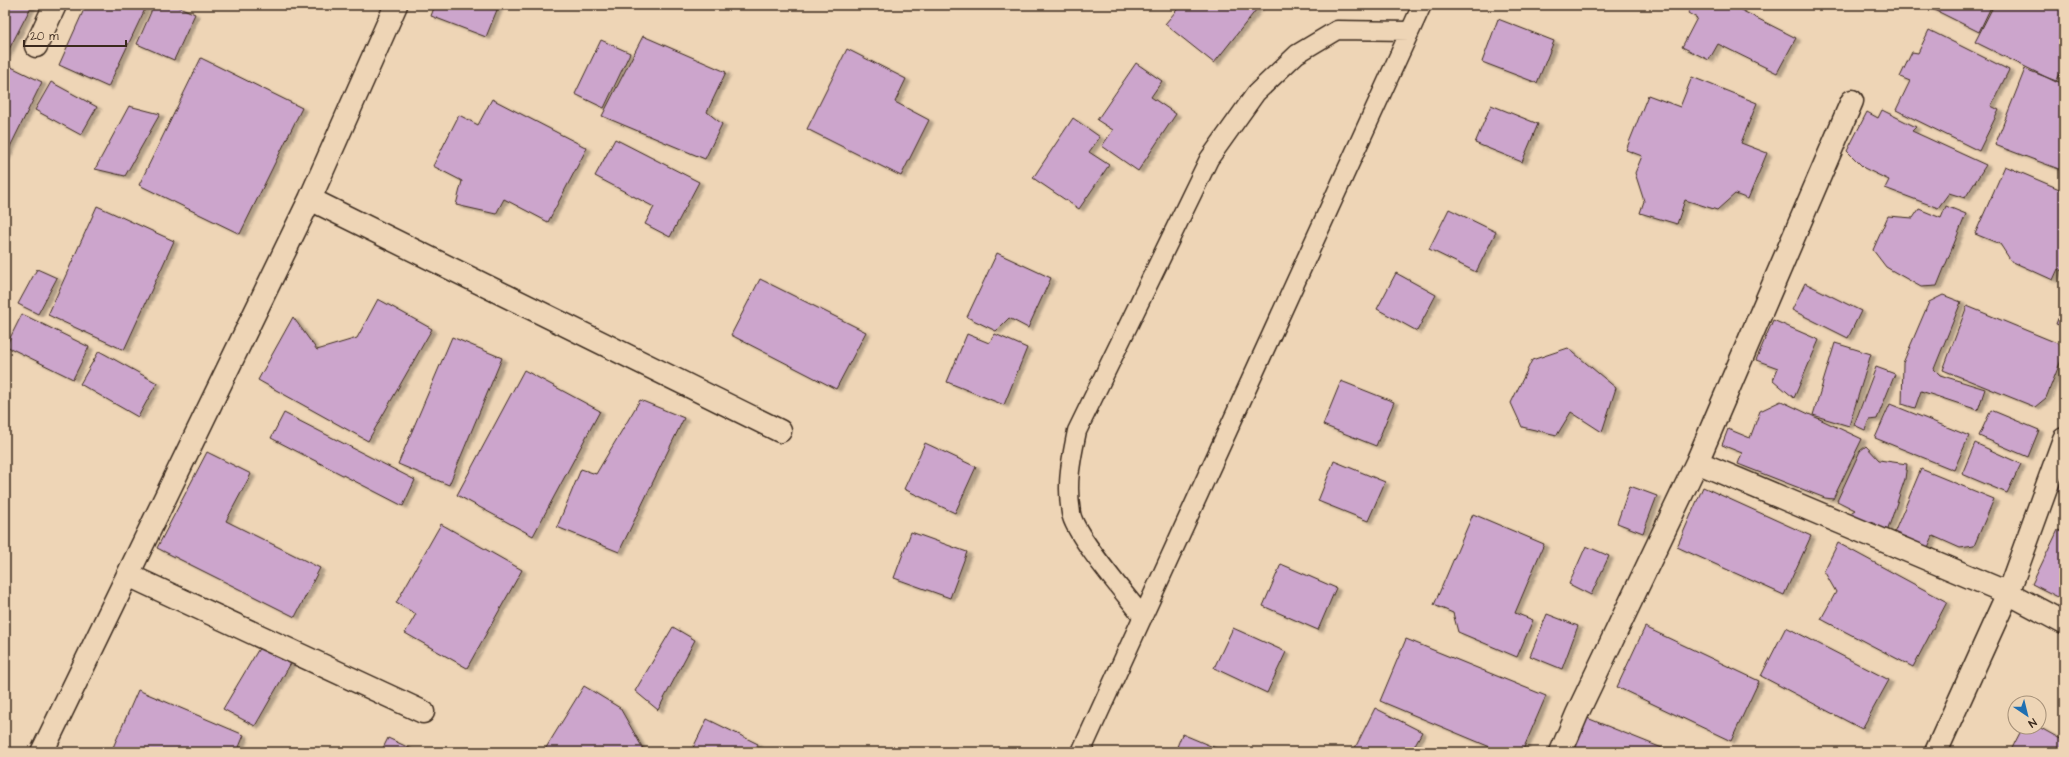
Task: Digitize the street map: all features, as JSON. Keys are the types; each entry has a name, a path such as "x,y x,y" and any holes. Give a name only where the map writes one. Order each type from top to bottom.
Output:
{"street":[{"path":"36,46 55,5"},
{"path":"42,752 310,199 396,5"},
{"path":"1561,752 1577,714 1697,462 1852,101"},
{"path":"310,199 780,431"},
{"path":"1936,752 2008,593 2064,438"},
{"path":"1697,462 2008,593 2064,623"},
{"path":"128,575 423,712"}],"lane":[{"path":"1081,752 1422,5"},
{"path":"1143,616 1086,543 1071,515 1068,472 1077,431 1209,159 1256,93 1297,54 1337,30 1410,31"}],"building":[{"path":"5,5 32,5 6,55 5,54"},
{"path":"86,5 147,5 108,87 59,65"},
{"path":"154,5 175,5 195,14 174,60 137,44"},
{"path":"435,5 499,5 486,37 431,16"},
{"path":"1181,5 1260,5 1214,63 1165,24"},
{"path":"1692,5 1731,5 1796,38 1777,73 1718,44 1709,60 1682,47 1697,18 1688,13"},
{"path":"1925,5 1992,5 1979,32"},
{"path":"1994,5 2064,5 2064,66 2056,82 1975,42"},
{"path":"1498,19 1554,41 1537,83 1482,62"},
{"path":"1929,30 2009,70 1991,106 1999,110 1979,151 1896,110 1910,81 1900,77 1912,52 1918,53"},
{"path":"643,36 726,72 707,112 722,124 705,159 602,116"},
{"path":"601,40 630,53 604,108 575,94"},
{"path":"847,49 906,79 895,102 929,120 901,176 807,129"},
{"path":"201,58 302,108 240,234 139,185"},
{"path":"1136,63 1162,81 1151,97 1176,114 1138,171 1102,146 1113,130 1097,120"},
{"path":"5,64 42,82 5,157"},
{"path":"2025,69 2064,84 2064,171 1995,145"},
{"path":"1692,77 1757,103 1741,143 1767,153 1748,199 1735,194 1717,210 1685,200 1677,224 1640,213 1644,201 1635,173 1642,156 1626,150 1648,95 1680,107"},
{"path":"51,82 97,107 81,135 35,110"},
{"path":"492,99 587,148 548,222 504,199 496,214 456,205 462,181 433,166 459,115 478,125"},
{"path":"1491,105 1538,124 1522,162 1475,143"},
{"path":"129,106 160,114 125,176 95,169"},
{"path":"1882,110 1916,127 1912,131 1986,165 1965,198 1949,193 1938,208 1885,188 1889,180 1864,168 1847,151 1867,112 1878,118"},
{"path":"1073,118 1100,137 1089,152 1109,165 1079,209 1033,178"},
{"path":"615,139 699,182 670,237 645,224 654,207 595,176"},
{"path":"2005,166 2064,191 2064,271 2058,269 2053,280 2011,261 2000,244 1975,234"},
{"path":"97,206 174,241 124,350 48,315"},
{"path":"1946,206 1966,214 1937,286 1921,287 1886,267 1873,250 1888,216 1913,218 1919,209 1941,218"},
{"path":"1449,209 1496,232 1476,272 1429,249"},
{"path":"997,253 1051,278 1028,328 1009,318 996,331 967,317"},
{"path":"37,269 57,278 38,314 18,304"},
{"path":"1396,273 1436,295 1417,331 1377,309"},
{"path":"760,279 866,332 836,389 731,335"},
{"path":"1805,283 1861,311 1848,338 1792,310"},
{"path":"1943,295 1961,302 1934,369 1940,375 1985,389 1978,410 1921,391 1915,408 1902,404 1903,363 1929,302"},
{"path":"378,299 432,329 368,441 258,380 293,317 317,350 357,338"},
{"path":"2064,303 2064,327 2056,324"},
{"path":"1967,306 2064,346 2064,353 2046,398 2035,407 1943,370"},
{"path":"22,314 89,347 73,379 6,346"},
{"path":"1773,320 1819,340 1794,398 1773,380 1778,368 1756,360"},
{"path":"967,334 989,343 995,334 1027,348 1004,405 947,382"},
{"path":"452,337 502,358 449,485 398,464"},
{"path":"1835,343 1871,354 1849,426 1813,415"},
{"path":"1568,348 1616,388 1602,432 1571,412 1557,435 1522,427 1511,403 1532,360"},
{"path":"99,351 157,383 138,417 80,384"},
{"path":"1876,367 1895,374 1877,419 1869,420 1865,430 1854,425"},
{"path":"524,370 600,411 533,536 457,495"},
{"path":"1341,381 1394,402 1376,446 1323,425"},
{"path":"640,400 684,418 619,552 557,527 581,469 596,474"},
{"path":"1781,401 1862,439 1833,499 1825,498 1738,464 1742,453 1722,445 1728,429 1750,438 1760,411"},
{"path":"1890,404 1969,436 1954,470 1875,438"},
{"path":"1991,410 2039,430 2028,457 1979,436"},
{"path":"284,413 415,480 403,506 271,438"},
{"path":"925,443 976,467 955,513 904,489"},
{"path":"1975,443 2021,464 2007,493 1962,474"},
{"path":"1866,446 1879,460 1907,464 1905,479 1887,532 1849,514 1855,510 1837,501 1860,451"},
{"path":"207,452 251,474 226,521 320,568 295,617 157,548"},
{"path":"1334,461 1385,482 1368,521 1318,501"},
{"path":"2064,462 2064,494 2053,489"},
{"path":"1921,469 1994,499 1974,546 1960,548 1933,536 1926,552 1892,538"},
{"path":"1630,486 1657,496 1643,533 1617,523"},
{"path":"1703,487 1811,536 1784,595 1677,547"},
{"path":"1473,514 1544,544 1515,613 1533,620 1517,657 1458,632 1453,613 1434,605"},
{"path":"441,524 522,570 467,668 405,633 416,614 396,603"},
{"path":"2058,530 2064,533 2064,600 2032,584"},
{"path":"911,532 967,552 950,598 894,578"},
{"path":"1838,543 1947,602 1913,667 1821,619 1836,592 1824,571"},
{"path":"1586,546 1609,556 1591,595 1569,584"},
{"path":"1281,564 1336,588 1318,630 1263,606"},
{"path":"1547,614 1578,626 1562,669 1530,656"},
{"path":"673,627 695,640 658,710 635,691"},
{"path":"1645,627 1759,681 1731,741 1617,687"},
{"path":"1786,627 1889,680 1862,729 1761,676"},
{"path":"1233,628 1286,652 1267,693 1214,668"},
{"path":"1406,639 1546,696 1522,752 1502,752 1380,701"},
{"path":"261,645 291,663 255,726 223,709"},
{"path":"584,686 620,708 645,752 544,751"},
{"path":"138,690 244,735 237,752 111,752"},
{"path":"1375,708 1422,732 1411,752 1353,752"},
{"path":"1577,714 1672,752 1561,752"},
{"path":"707,719 758,744 754,752 691,752"},
{"path":"2047,731 2064,741 2064,752 2010,752 2019,735 2047,735"},
{"path":"1182,734 1225,752 1175,752"},
{"path":"388,738 418,752 381,752"}]}
